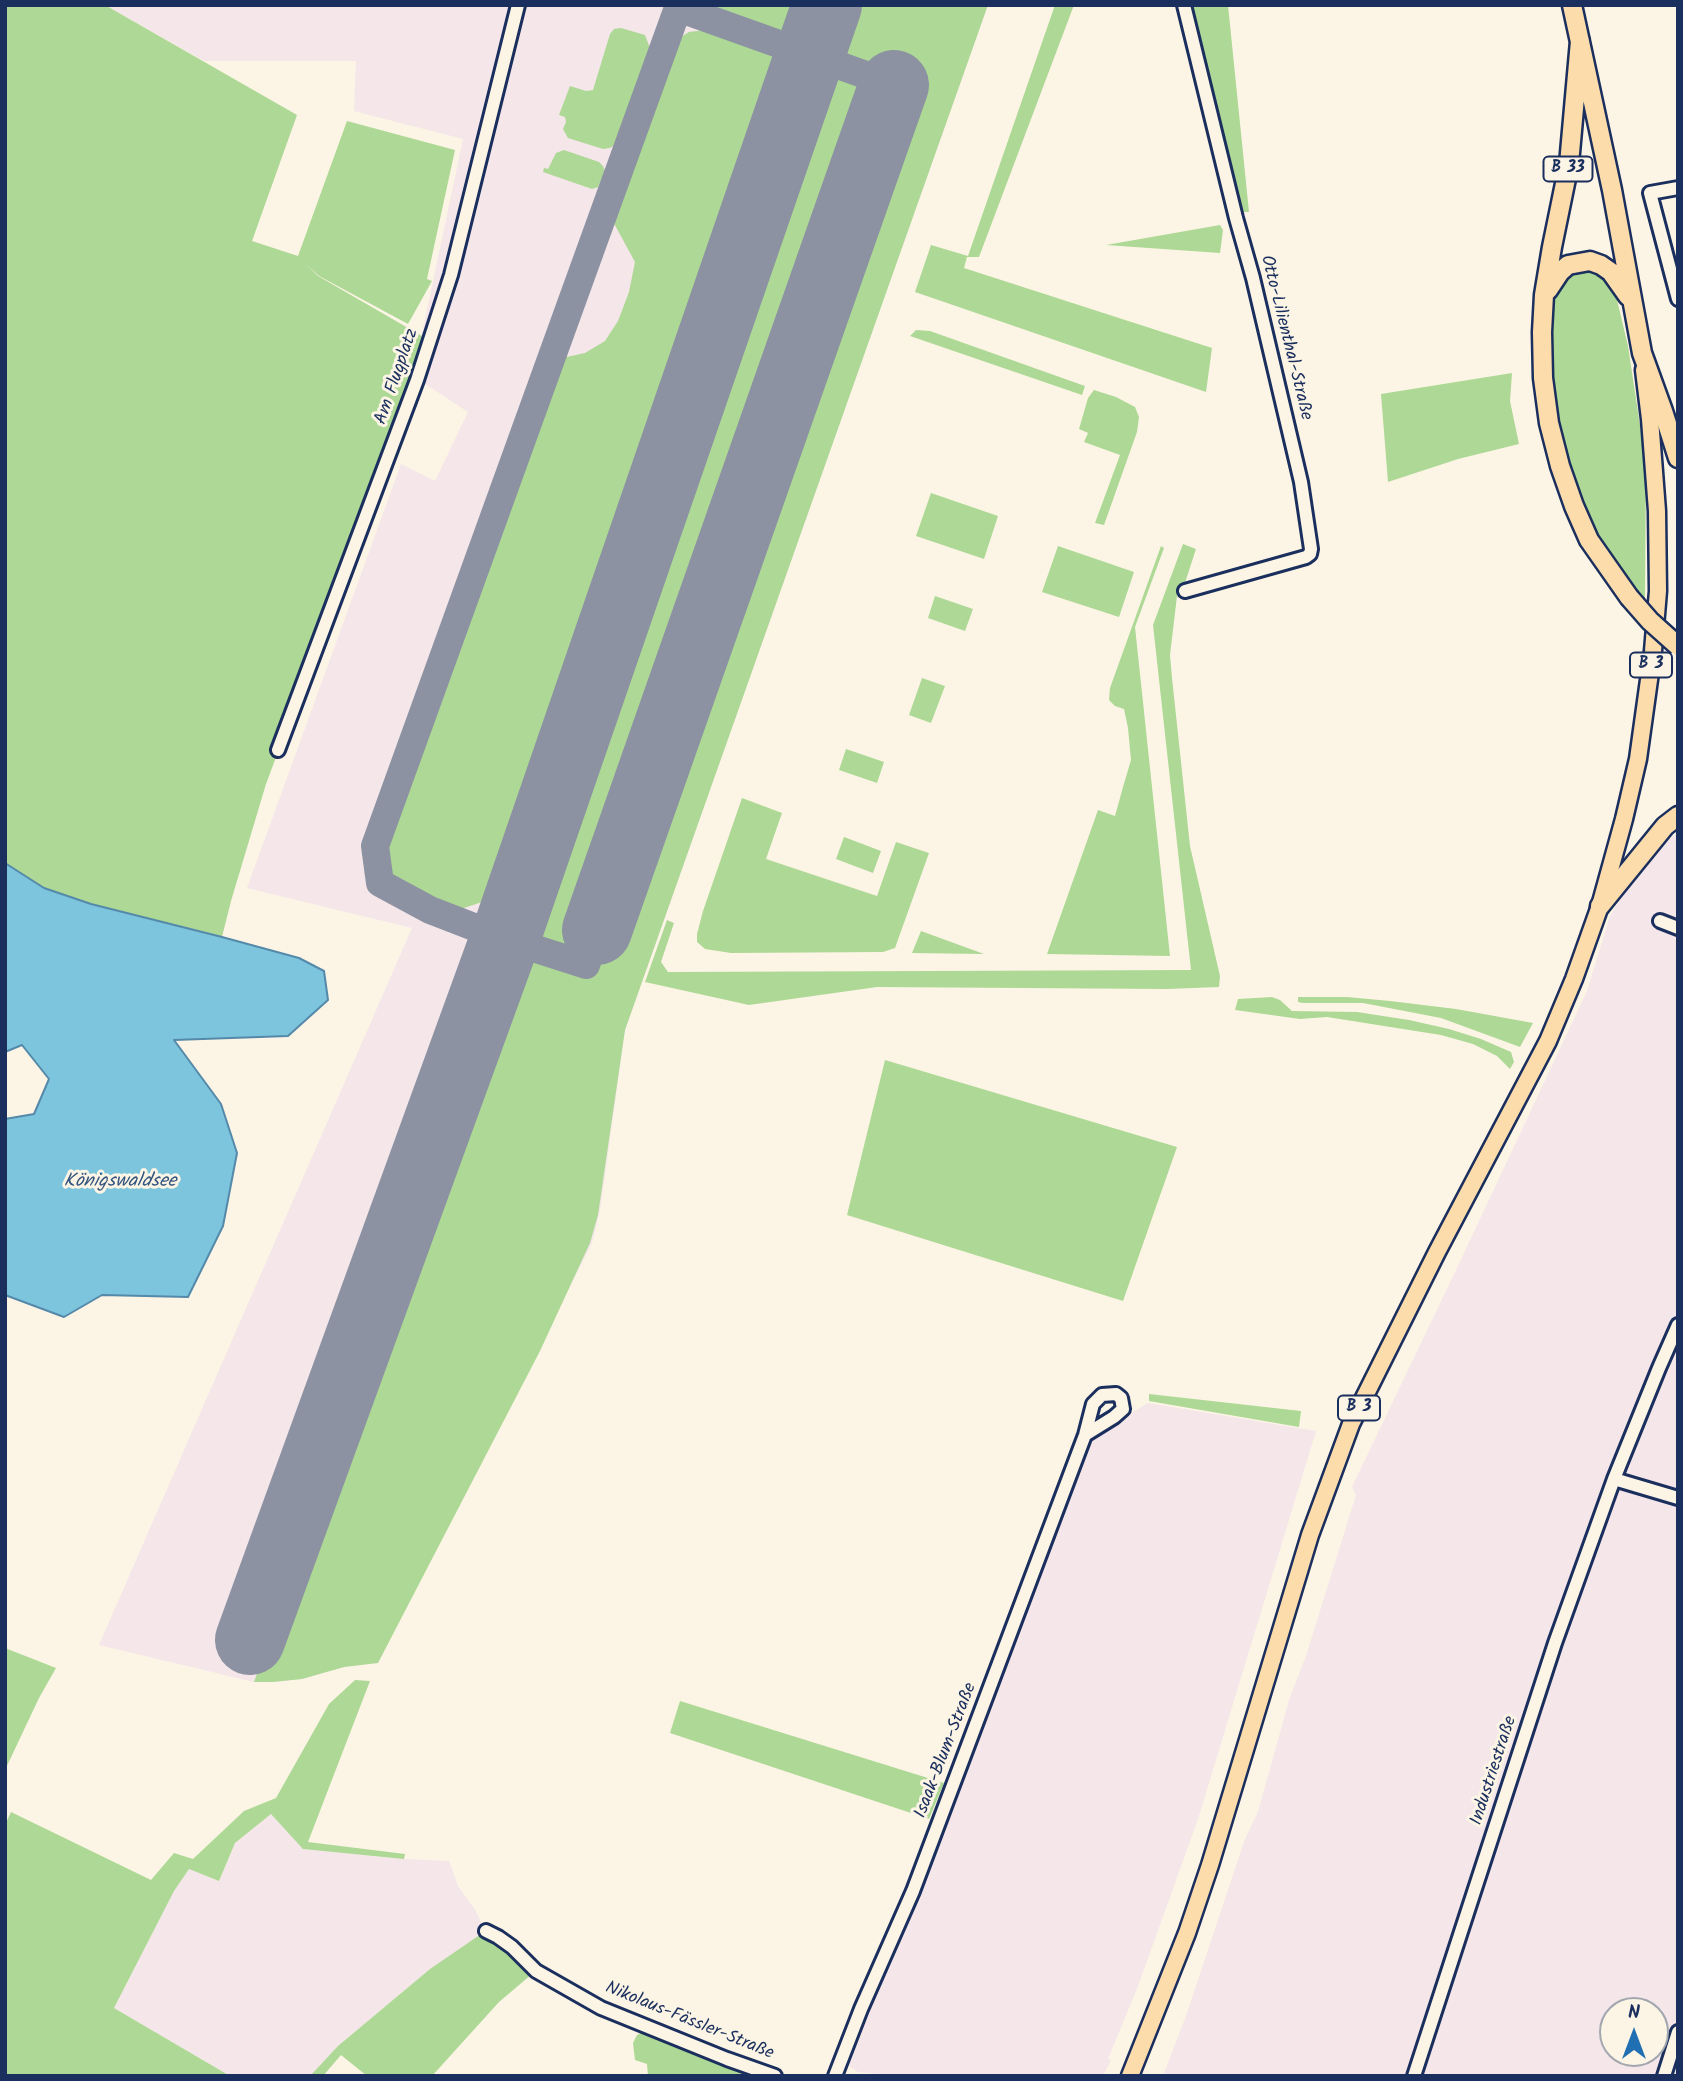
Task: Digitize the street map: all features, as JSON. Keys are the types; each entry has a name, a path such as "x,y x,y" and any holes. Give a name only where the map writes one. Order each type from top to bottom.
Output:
{"highway":[{"name":"B 3","path":"1573,5 1612,190 1642,353"},
{"name":"B 33","path":"1580,41 1569,164 1552,247 1542,332 1543,378 1549,424 1560,466 1589,540 1629,597 1650,621 1678,646"},
{"path":"1545,295 1568,265 1590,261 1611,272 1632,302"},
{"path":"1642,353 1678,458"},
{"path":"1600,906 1665,826 1678,816"}],"main road":[{"name":"B 3","path":"1130,2076 1187,1933 1310,1535 1352,1424 1437,1252 1552,1031 1600,906 1638,759 1653,651 1658,591 1657,512 1642,353"}],"street":[{"name":"Am Flugplatz","path":"278,750 417,380 452,275 518,5"},
{"name":"Otto-Lilienthal-Straße","path":"1184,5 1301,482 1311,549 1306,557 1185,592"},
{"path":"1678,188 1650,193 1678,299"},
{"path":"1660,921 1678,928"},
{"name":"Industriestraße","path":"1414,2076 1547,1667 1614,1479 1678,1325"},
{"name":"Isaak-Blum-Straße","path":"835,2076 913,1891 1085,1435"},
{"path":"1614,1479 1678,1498"},
{"name":"Nikolaus-Fässler-Straße","path":"486,1931 512,1947 536,1971 601,2008 775,2076"},
{"path":"1664,2076 1678,2032"}],"shaded area":[{"path":"105,5 988,5 625,1030 600,1211 592,1243 378,1663 344,1667 302,1679 254,1682 99,1645 412,928 247,888 401,464 435,481 468,412 413,376 463,139 354,111 356,61 204,61"},
{"path":"1678,832 1678,2076 1163,2076 1186,2016 1245,1839 1258,1812 1289,1700 1306,1656 1356,1495 1352,1487 1587,991 1610,916 1643,862"},
{"path":"1148,1403 1316,1431 1198,1819 1138,1986 1108,2059 1111,2060 1103,2076 896,2076 858,2072 850,2067 849,2054 1088,1444 1098,1433"},
{"path":"271,1814 304,1849 449,1861 458,1886 486,1931 430,1969 338,2046 310,2076 230,2076 114,2008 174,1891 189,1869 219,1881 235,1843"}],"green space":[{"path":"5,5 105,5 297,115 252,241 298,256 347,121 455,150 427,279 432,281 408,324 319,276 307,265 318,276 422,336 407,406 266,784 222,937 91,904 44,888 5,863"},
{"path":"706,5 811,5 801,36 793,41 778,39 723,18 710,11"},
{"path":"844,5 988,5 625,1030 598,1215 590,1243 540,1351 378,1663 344,1667 302,1679 254,1682 439,1168"},
{"path":"1055,5 1074,5 979,257 967,257 964,268 1212,348 1206,392 915,292 931,245 968,256"},
{"path":"1189,5 1228,5 1249,212 1244,212 1239,199 1214,93"},
{"path":"621,28 645,35 650,48 617,144 603,149 568,138 563,129 565,117 559,115 570,86 586,91 593,90 610,34 614,29"},
{"path":"713,29 758,43 771,52 778,60 783,79 779,93 497,897 461,909 393,878 384,845 553,360 585,353 605,341 618,321 629,292 635,262 610,216 668,45 689,32"},
{"path":"564,150 599,162 603,166 605,171 598,187 592,189 543,172 544,168 548,169 556,153"},
{"path":"1220,225 1223,230 1220,253 1106,245"},
{"path":"1588,265 1613,283 1628,346 1646,465 1645,599 1625,576 1601,540 1575,492 1559,438 1548,373 1554,291 1561,275"},
{"path":"916,330 930,331 1085,386 1082,395 910,336"},
{"path":"1512,373 1510,401 1519,444 1458,459 1388,482 1381,394"},
{"path":"1094,390 1135,407 1139,417 1137,432 1104,525 1095,523 1120,455 1084,442 1088,433 1079,429 1088,398"},
{"path":"931,493 998,516 984,559 916,536"},
{"path":"1183,544 1196,549 1184,586 1177,596 1170,655 1190,846 1220,976 1219,987 877,987 749,1005 645,982 667,920 674,923 661,962 668,972 1191,970 1153,625"},
{"path":"1058,546 1134,572 1119,617 1042,592"},
{"path":"1161,546 1164,548 1135,627 1170,956 1047,954 1098,810 1115,816 1131,760 1124,709 1109,700 1110,688"},
{"path":"935,596 973,609 965,631 928,618"},
{"path":"922,678 945,686 931,723 909,715"},
{"path":"846,749 884,762 877,783 839,770"},
{"path":"742,798 782,813 766,859 877,896 896,842 929,853 895,948 883,952 731,953 705,949 697,942 703,911"},
{"path":"844,837 881,851 873,873 836,859"},
{"path":"921,931 984,954 912,953"},
{"path":"1272,997 1280,1000 1292,1011 1357,1012 1449,1029 1511,1052 1514,1062 1510,1069 1497,1056 1473,1044 1441,1035 1327,1017 1300,1019 1235,1010 1238,999"},
{"path":"1298,997 1347,997 1390,1001 1456,1009 1533,1023 1520,1047 1441,1018 1363,1003 1303,1003 1298,1002"},
{"path":"885,1060 1177,1147 1123,1301 847,1215"},
{"path":"1149,1394 1301,1411 1299,1427 1149,1401"},
{"path":"5,1648 56,1668 5,1770"},
{"path":"355,1680 370,1681 308,1842 405,1854 404,1859 303,1849 271,1814 235,1843 219,1881 189,1869 174,1891 114,2008 230,2076 5,2076 5,1825 11,1812 151,1880 174,1853 193,1859 244,1811 276,1798 329,1704"},
{"path":"680,1701 944,1783 929,1819 670,1733"},
{"path":"481,1934 503,1947 532,1974 499,2002 432,2076 367,2076 341,2055 323,2076 310,2076 338,2046 430,1969"},
{"path":"643,2032 760,2076 648,2076 647,2064 635,2060 633,2043 637,2035"}],"water":[{"name":"Königswaldsee","path":"5,863 44,888 91,904 299,958 324,971 328,1000 288,1036 174,1040 221,1104 237,1153 223,1226 188,1297 102,1295 64,1317 5,1295 5,1119 34,1114 49,1079 22,1045 5,1052"}],"taxiway":[{"path":"597,930 586,965 505,939 430,910 380,883 375,846 679,5"},
{"path":"678,8 894,85"}],"runway":[{"path":"250,1640 505,939 827,5"},
{"path":"597,930 894,85"}]}
